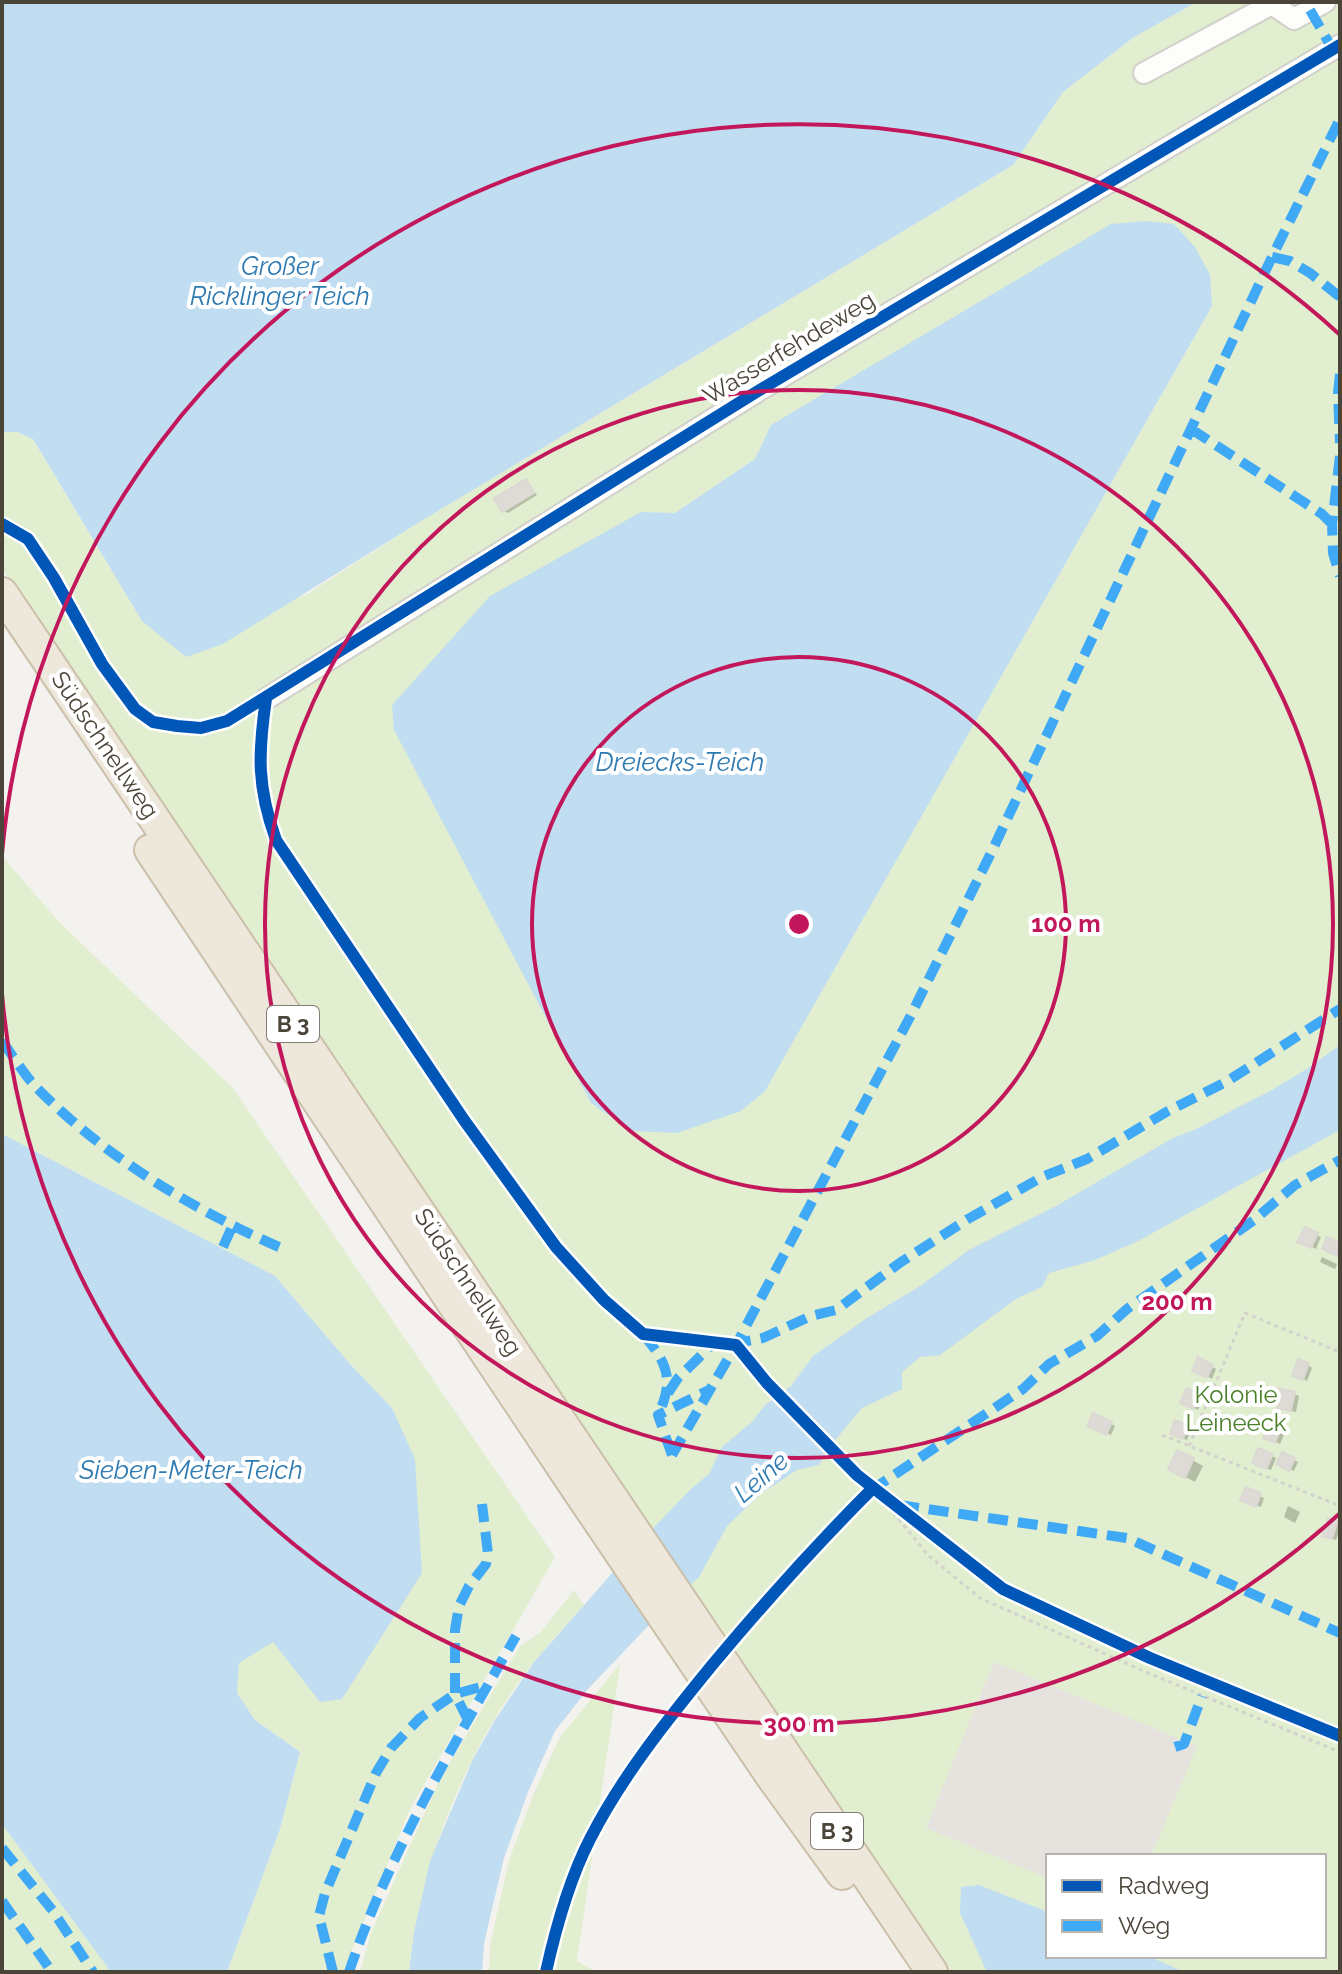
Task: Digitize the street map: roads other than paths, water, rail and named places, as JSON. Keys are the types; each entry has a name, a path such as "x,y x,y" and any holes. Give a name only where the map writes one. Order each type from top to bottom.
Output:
{"highway":[{"name":"Südschnellweg","path":"2,593 577,1467"},
{"name":"Südschnellweg","path":"2,628 735,1701 932,1972"},
{"name":"Südschnellweg","path":"735,1701 771,1776 914,1972"}],"lane":[{"path":"1144,73 1272,4 1294,19 1325,2"},
{"name":"Wasserfehdeweg","path":"266,699 758,391 1340,45"}],"water":[{"name":"Großer Ricklinger Teich","path":"2,2 1197,2 1134,37 1063,92 1013,165 223,644 186,657 142,621 33,439 17,432 2,432"},
{"name":"Dreiecks-Teich","path":"1146,221 1174,224 1195,247 1210,275 1212,306 765,1091 741,1111 677,1133 631,1131 591,1103 394,730 392,705 490,596 641,512 675,513 755,459 771,425 1111,224"},
{"name":"Leine","path":"1340,1045 1338,1131 1138,1241 1095,1260 1049,1273 1042,1287 1016,1299 940,1355 920,1357 902,1372 902,1389 862,1408 819,1465 797,1470 762,1493 727,1526 699,1577 588,1689 555,1731 504,1858 484,1943 482,1972 409,1972 414,1932 430,1861 472,1761 495,1720 534,1662 636,1546 709,1474 722,1447 752,1422 765,1405 791,1386 813,1356 969,1250 1056,1206 1171,1139 1272,1090"},
{"name":"Sieben-Meter-Teich","path":"2,1134 275,1276 392,1408 415,1459 422,1573 342,1699 320,1702 273,1642 239,1663 237,1693 255,1720 300,1752 280,1829 227,1972 111,1972 2,1824"},
{"path":"979,1885 1046,1911 1046,1958 1152,1958 1184,1972 987,1972 960,1913 961,1887"}],"park label":[{"name":"Kolonie Leineeck","path":"1236,1409"}]}
